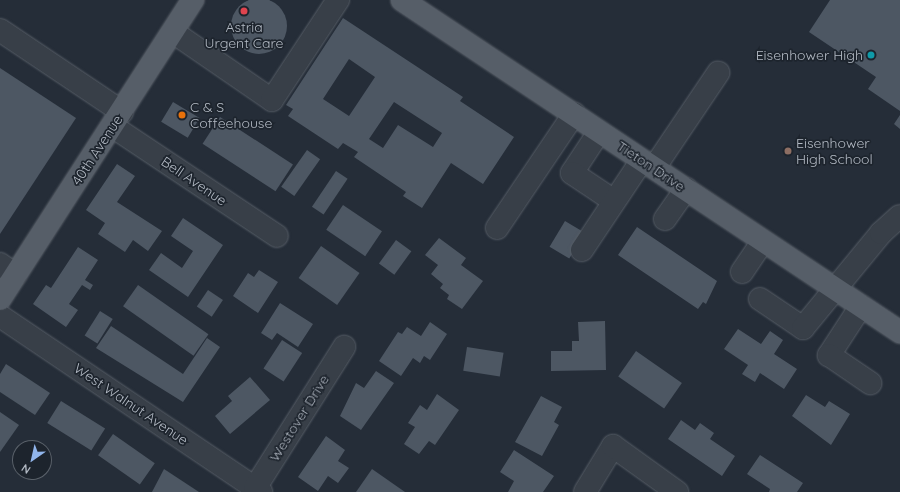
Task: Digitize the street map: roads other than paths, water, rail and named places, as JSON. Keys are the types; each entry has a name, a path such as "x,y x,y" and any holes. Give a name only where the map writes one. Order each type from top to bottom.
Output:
{"main road":[{"name":"40th Avenue","path":"0,299 8,270 117,119 193,0"},
{"name":"Tieton Drive","path":"402,0 900,332"}],"street":[{"path":"173,32 272,100 338,0"},
{"name":"Bell Avenue","path":"0,30 117,119 277,236"},
{"path":"582,250 614,201 648,164 718,73"},
{"path":"497,228 574,114"},
{"path":"600,132 572,173 614,201"},
{"path":"665,219 686,189"},
{"path":"760,298 803,328 881,233 900,216"},
{"path":"742,272 763,241"},
{"path":"861,306 829,355 870,383"},
{"name":"West Walnut Avenue","path":"0,316 258,490"},
{"name":"Westover Drive","path":"258,490 344,347"},
{"path":"585,492 613,446 677,492"}],"place":[{"name":"Astria Urgent Care","path":"244,11"},
{"name":"Eisenhower High","path":"871,55"},
{"name":"C & S Coffeehouse","path":"182,115"},
{"name":"Eisenhower High School","path":"788,151"}]}
